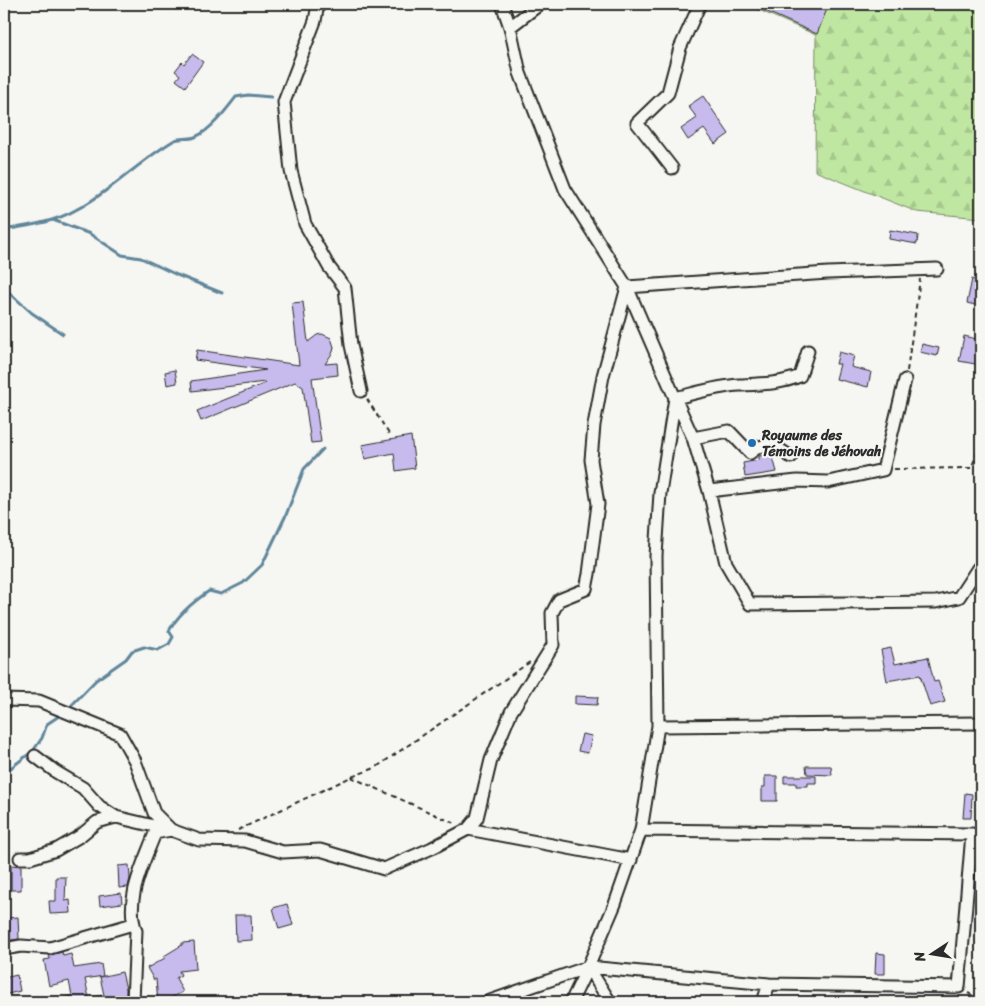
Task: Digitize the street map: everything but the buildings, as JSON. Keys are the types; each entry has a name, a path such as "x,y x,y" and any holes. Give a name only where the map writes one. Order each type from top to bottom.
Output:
{"street":[{"path":"318,4 315,21 284,102 291,171 305,224 329,267 345,288 351,345 361,391"},
{"path":"502,4 510,27 520,73 565,189 627,288 693,438 710,491 726,563 750,604 936,602 959,597 978,568"},
{"path":"510,27 540,4"},
{"path":"672,168 637,123 668,93 680,48 700,4"},
{"path":"627,288 828,273 937,269"},
{"path":"35,756 56,772 84,788 99,806 116,817 171,830 199,840 246,841 283,852 320,850 384,869 432,848 468,829 476,818 491,760 511,712 553,645 552,613 559,600 586,589 598,504 591,460 594,425 603,376 627,288"},
{"path":"675,398 738,385 776,384 795,378 800,376 808,351"},
{"path":"710,491 797,481 828,482 883,470 906,380"},
{"path":"571,1002 615,904 642,830 658,726 656,556 660,493 675,398"},
{"path":"693,438 729,431 750,453 758,447 773,445 792,457"},
{"path":"4,700 39,700 120,734 135,762 154,813 171,830"},
{"path":"658,726 981,723"},
{"path":"20,858 30,858 56,850 80,836 97,822 116,817"},
{"path":"468,829 631,860"},
{"path":"133,1002 136,932 133,924 134,890 155,833 171,830"},
{"path":"487,1002 588,967 769,984 958,987 976,835 642,830"},
{"path":"4,949 21,946 50,948 133,924"},
{"path":"588,967 610,1002"},
{"path":"763,1002 769,984"}],"path":[{"path":"906,380 921,271"},
{"path":"361,391 389,434"},
{"path":"883,470 971,468 981,445"},
{"path":"234,832 351,777 375,768 537,656"},
{"path":"351,777 468,829"},
{"path":"958,987 981,1000"}],"green space":[{"path":"745,4 981,4 981,218 917,212 815,171 816,35"}],"waterway":[{"path":"4,230 52,220 84,205 173,141 192,138 201,134 217,120 236,97 248,95 271,97"},
{"path":"53,220 90,234 122,255 141,258 222,293"},
{"path":"4,288 32,313 63,334"},
{"path":"67,710 96,680 126,659 132,651 144,647 158,650 169,644 173,637 169,631 177,619 203,595 209,591 221,594 243,583 262,565 286,515 304,469 323,449"},
{"path":"4,773 33,751 42,738 47,724 62,714"}],"place":[{"name":"Royaume des Témoins de Jéhovah","path":"752,443"}]}
